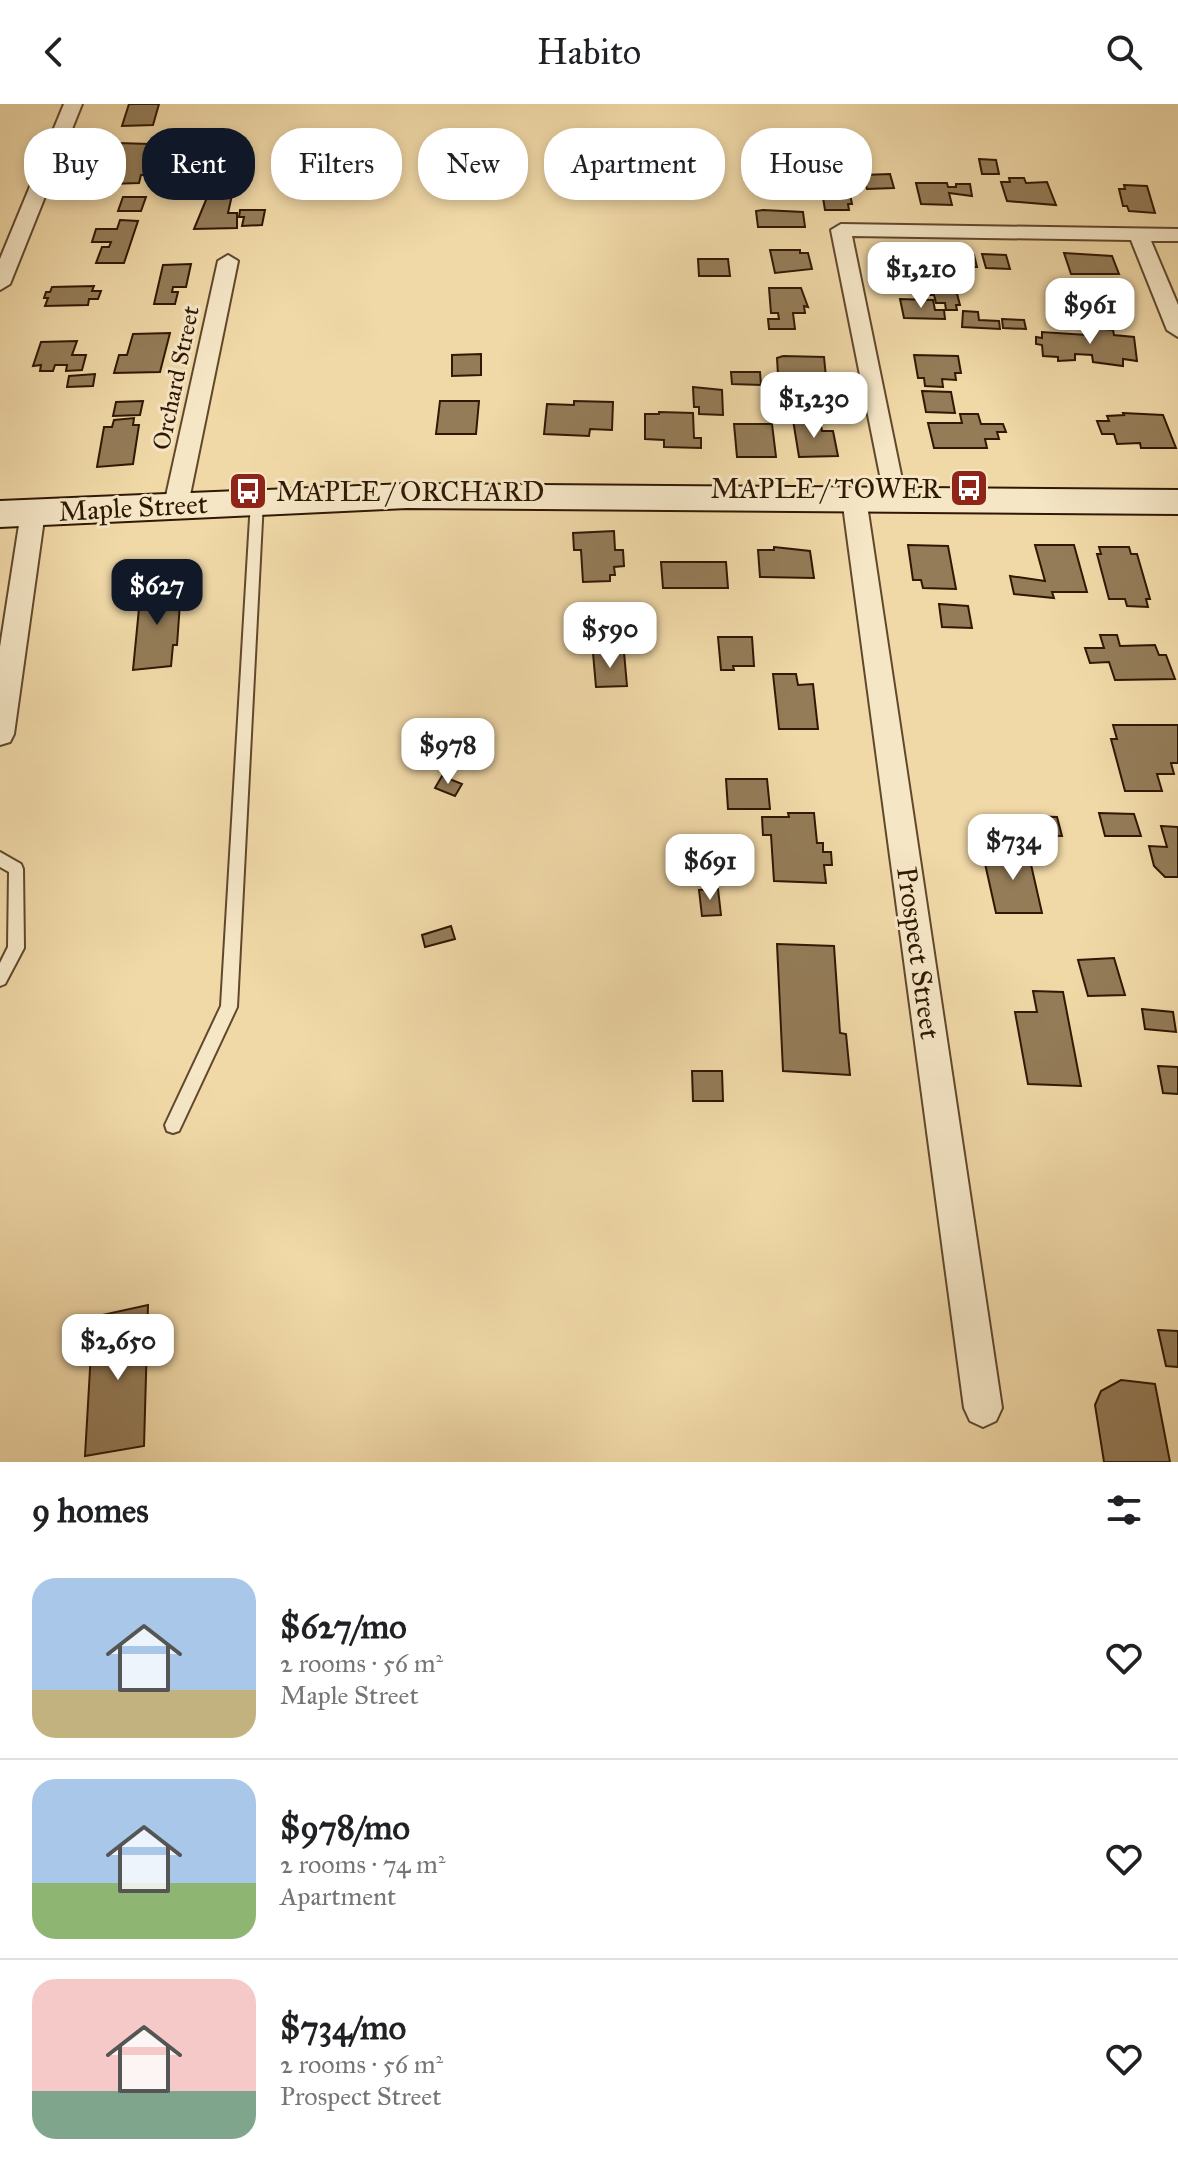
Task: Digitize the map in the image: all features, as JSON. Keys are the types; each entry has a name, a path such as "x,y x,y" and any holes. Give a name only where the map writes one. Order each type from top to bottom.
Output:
{"main road":[{"name":"Maple Street","path":"16,513 257,501 555,495 1177,505"}],"street":[{"path":"0,284 73,104"},
{"path":"894,499 841,230 1178,235"},
{"path":"1138,233 1178,330"},
{"name":"Orchard Street","path":"176,505 228,261"},
{"name":"Prospect Street","path":"854,498 983,1408"},
{"path":"0,734 16,513"}],"lane":[{"path":"173,1125 229,1007 257,501"},
{"path":"0,859 16,869 16,948 2,977"}],"building":[{"path":"129,104 159,104 153,125 122,126"},
{"path":"126,143 142,144 139,183 126,183"},
{"path":"979,159 996,160 999,174 982,174"},
{"path":"890,174 894,188 872,189 872,175"},
{"path":"1009,178 1024,178 1026,183 1047,182 1056,205 1007,201 1001,182 1010,182"},
{"path":"916,183 947,183 948,187 970,184 972,196 949,193 952,205 921,204"},
{"path":"1124,185 1147,186 1155,213 1129,211 1127,206 1123,206 1119,189 1125,189"},
{"path":"126,197 142,197 145,200 141,211 118,211"},
{"path":"206,200 231,200 228,213 237,213 237,228 194,229"},
{"path":"823,200 851,200 849,210 825,210"},
{"path":"240,210 265,210 262,225 242,226 244,217 239,217"},
{"path":"756,211 803,212 805,227 758,227"},
{"path":"120,220 138,221 124,263 96,263 102,247 109,247 111,242 92,242 96,229 117,229"},
{"path":"770,250 808,253 812,269 775,273"},
{"path":"890,253 923,254 926,265 933,265 935,273 887,273 884,256 890,256"},
{"path":"1064,253 1112,256 1119,274 1071,274"},
{"path":"946,254 974,255 977,267 949,267"},
{"path":"982,254 1006,255 1010,269 986,268"},
{"path":"698,259 728,259 730,276 699,276"},
{"path":"191,264 186,287 173,287 172,292 178,292 175,304 154,304 163,265"},
{"path":"94,286 92,291 101,291 98,299 89,299 88,305 45,306 48,298 44,298 46,292 50,292 52,287"},
{"path":"769,288 801,288 808,307 804,306 805,313 793,313 795,329 769,329 768,319 779,319 778,313 771,313"},
{"path":"928,290 956,290 960,305 956,305 957,310 946,310 945,303 936,303 934,295 929,295"},
{"path":"900,299 933,300 935,310 944,310 945,319 904,318"},
{"path":"963,311 978,312 979,320 999,321 1000,329 962,327"},
{"path":"1002,319 1024,320 1026,329 1003,328"},
{"path":"1087,327 1113,330 1114,335 1134,337 1137,361 1123,359 1123,366 1093,362 1092,355 1075,354 1075,360 1058,361 1058,357 1043,356 1042,345 1036,344 1036,337 1042,338 1042,332 1087,335"},
{"path":"170,333 160,372 114,373 119,355 127,355 133,334"},
{"path":"77,341 72,355 86,355 82,370 66,371 67,365 55,365 53,371 40,371 41,365 33,366 41,342"},
{"path":"481,354 481,375 452,376 452,355"},
{"path":"914,355 958,356 961,373 955,373 956,380 942,379 943,387 925,386 924,378 918,378"},
{"path":"824,357 826,377 786,379 786,375 778,375 777,358"},
{"path":"731,372 760,372 761,385 732,384"},
{"path":"95,374 93,386 67,387 69,376"},
{"path":"693,387 722,390 723,415 699,414 699,407 694,407"},
{"path":"922,391 951,392 955,413 926,412"},
{"path":"143,401 140,415 113,416 116,402"},
{"path":"440,401 479,401 476,434 436,434"},
{"path":"574,401 613,402 612,430 590,429 589,436 544,434 547,404 574,405"},
{"path":"693,413 694,438 701,438 701,448 664,447 664,440 645,439 645,414"},
{"path":"1123,413 1163,415 1176,448 1141,448 1140,443 1117,444 1114,434 1102,434 1097,421 1109,421 1107,416"},
{"path":"960,414 978,414 981,424 1003,424 1006,432 997,432 999,439 985,439 987,448 934,448 928,423 962,423"},
{"path":"134,418 133,425 139,425 133,464 97,467 104,427 112,427 114,420"},
{"path":"793,420 820,420 822,431 833,431 838,456 799,457"},
{"path":"734,424 772,424 776,457 737,457"},
{"path":"614,531 615,550 623,550 624,566 614,567 615,575 610,575 610,581 583,582 581,550 574,550 573,533"},
{"path":"908,545 948,546 956,589 923,588 921,580 913,580"},
{"path":"1035,545 1074,545 1087,592 1052,592 1054,598 1014,594 1010,576 1045,581"},
{"path":"774,547 810,551 814,578 760,577 758,550 774,550"},
{"path":"1099,547 1129,547 1131,554 1137,554 1150,599 1146,599 1148,607 1127,606 1125,599 1109,599 1097,554 1101,554"},
{"path":"661,562 726,562 728,588 663,588"},
{"path":"177,585 175,603 180,603 177,645 173,645 171,666 133,670 141,588"},
{"path":"939,604 968,606 972,628 942,627"},
{"path":"1100,635 1117,635 1120,646 1155,645 1159,655 1166,655 1175,679 1115,680 1109,662 1090,663 1085,648 1104,648"},
{"path":"718,637 752,637 754,666 733,666 734,670 721,670"},
{"path":"624,652 627,686 596,687 593,653"},
{"path":"773,674 796,674 798,685 813,684 818,729 779,729"},
{"path":"1113,725 1178,725 1178,763 1171,763 1174,774 1157,774 1162,791 1125,791 1111,739 1117,739"},
{"path":"442,776 462,784 455,796 435,788"},
{"path":"726,779 767,779 770,809 728,809"},
{"path":"788,813 814,813 817,843 823,843 823,852 831,852 832,865 824,865 826,883 774,881 771,835 763,835 762,817 789,817"},
{"path":"1099,813 1134,814 1141,836 1105,836"},
{"path":"1025,816 1057,817 1062,836 1030,835"},
{"path":"1161,826 1178,827 1178,877 1165,877 1154,866 1149,846 1167,847"},
{"path":"1027,847 1042,913 996,913 984,859 1001,859 999,848"},
{"path":"718,889 721,915 702,916 699,890"},
{"path":"451,926 455,939 425,947 422,935"},
{"path":"777,944 834,946 840,1033 846,1034 850,1075 783,1071"},
{"path":"1114,958 1125,995 1088,996 1078,960"},
{"path":"1033,991 1063,992 1081,1086 1028,1084 1015,1012 1037,1012"},
{"path":"1142,1009 1173,1012 1176,1032 1145,1029"},
{"path":"1158,1066 1178,1067 1178,1094 1163,1093"},
{"path":"692,1071 722,1071 723,1101 693,1101"},
{"path":"148,1305 144,1446 85,1456 93,1317"},
{"path":"1158,1330 1178,1331 1178,1367 1166,1366"},
{"path":"1121,1380 1155,1384 1170,1462 1104,1462 1095,1405 1101,1391"}],"place":[{"name":"MAPLE / TOWER","path":"969,488"},
{"name":"MAPLE / ORCHARD","path":"248,491"}]}
